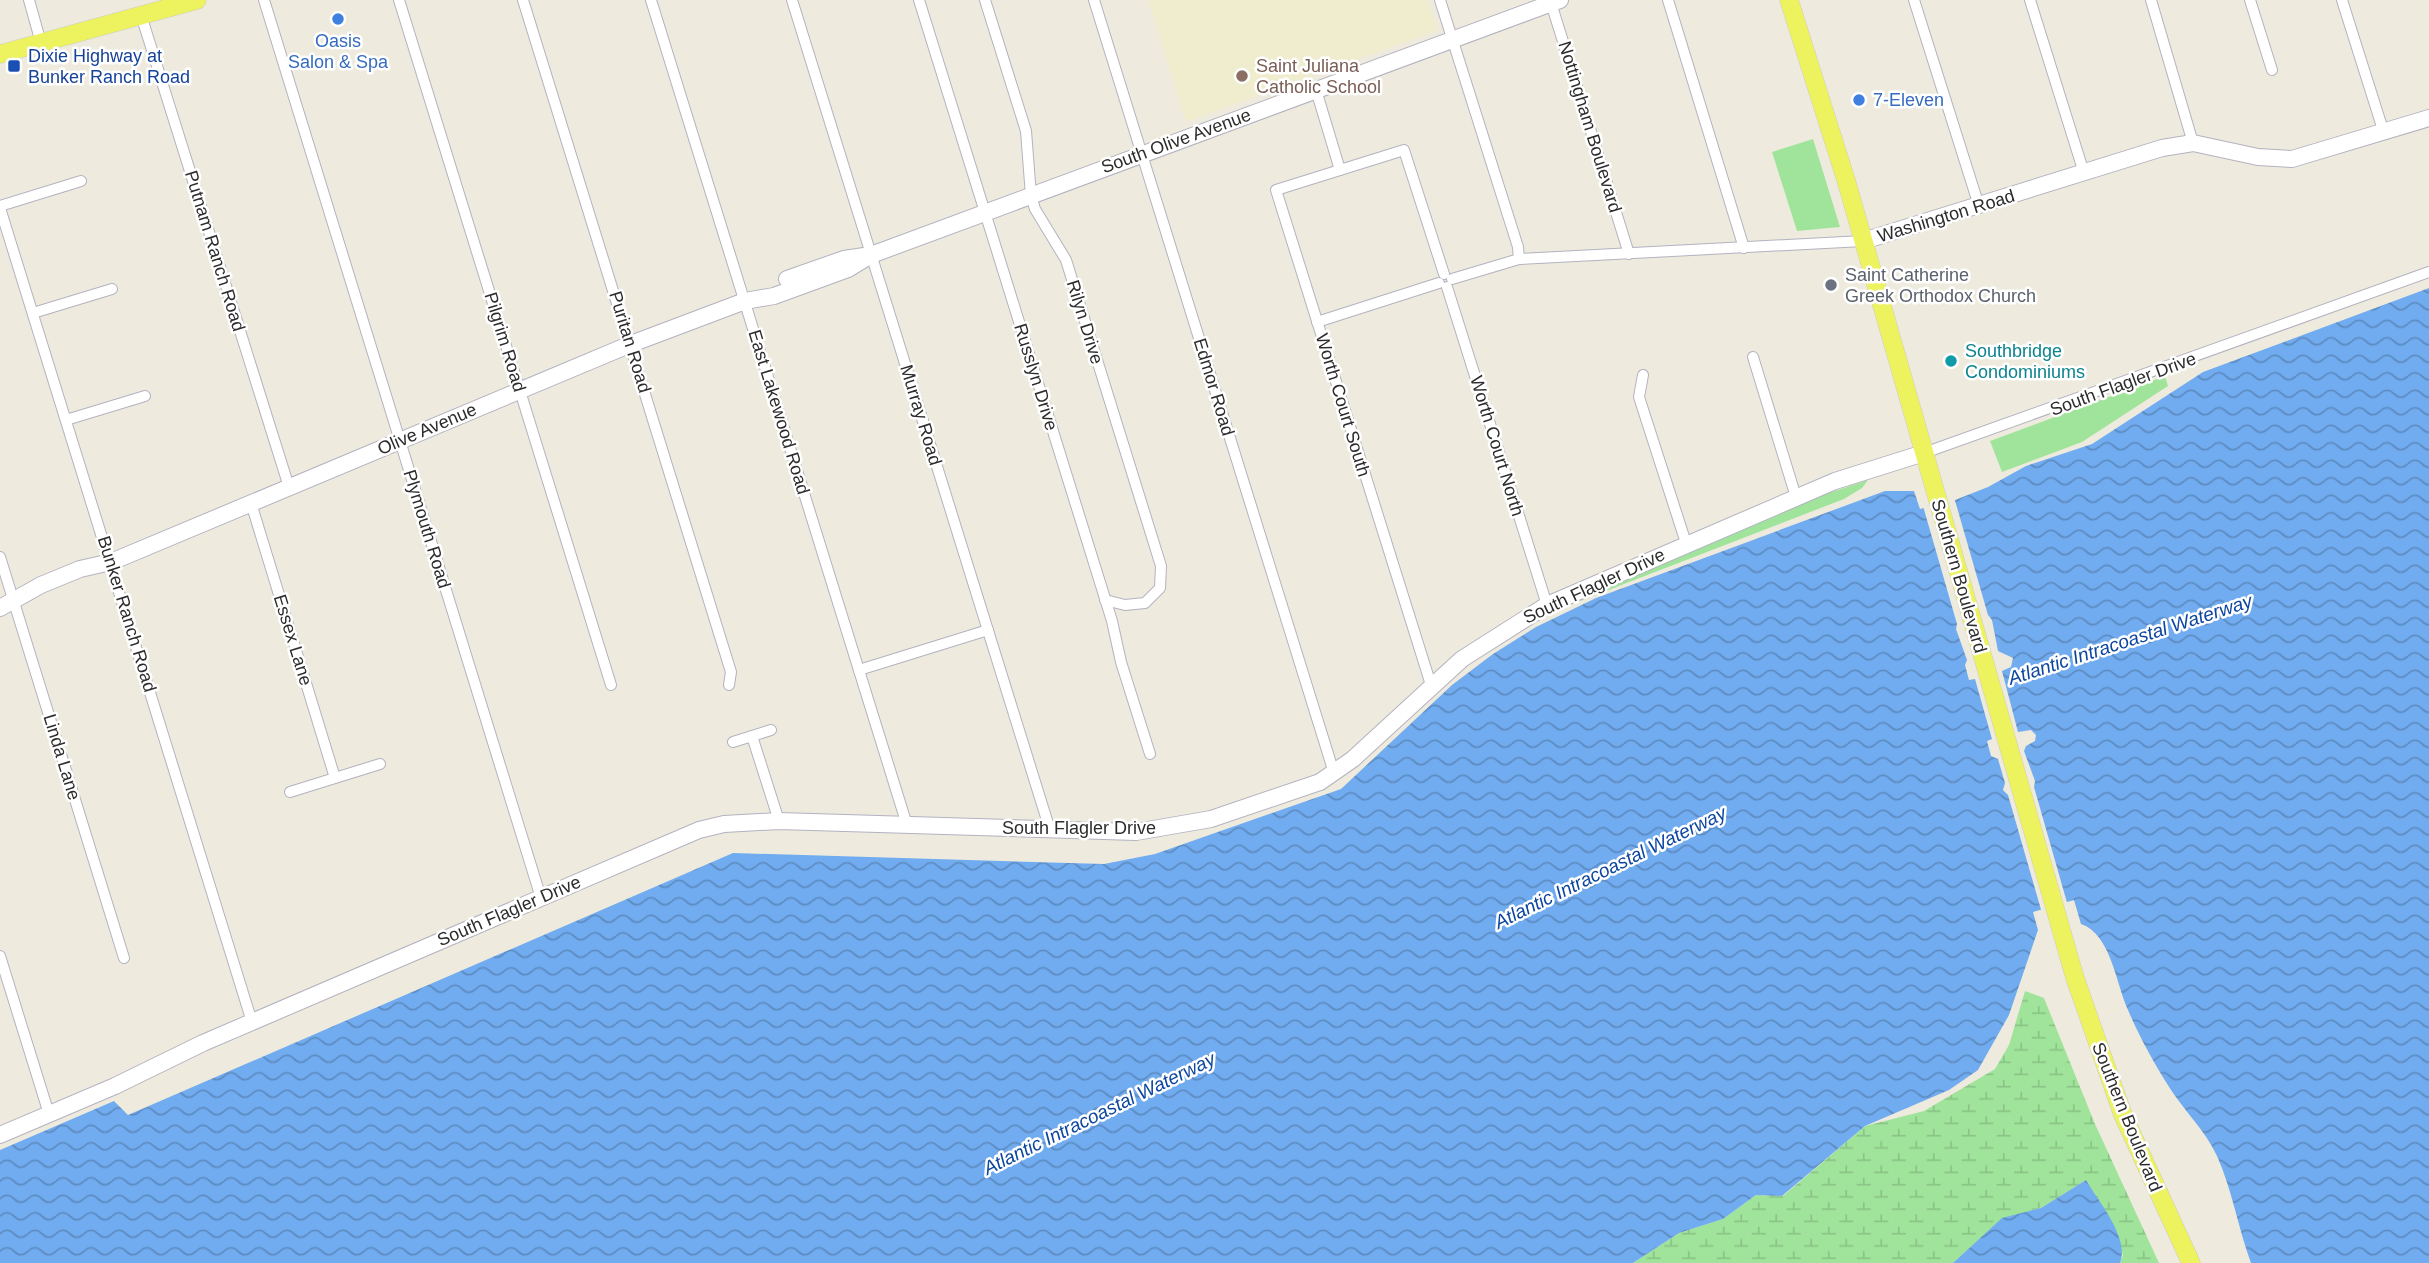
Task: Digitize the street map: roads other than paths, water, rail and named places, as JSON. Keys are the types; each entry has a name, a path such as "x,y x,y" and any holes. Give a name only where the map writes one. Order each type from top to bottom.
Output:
{"main road":[{"path":"0,54 148,9 197,0"},
{"name":"Southern Boulevard","path":"1789,0 1863,241 2074,978 2117,1100 2145,1167 2192,1263"}],"street":[{"path":"29,0 41,43"},
{"name":"Plymouth Road","path":"264,0 541,898"},
{"name":"Pilgrim Road","path":"399,0 611,685"},
{"name":"Puritan Road","path":"523,0 731,672 729,685"},
{"name":"East Lakewood Road","path":"650,0 907,825"},
{"name":"Murray Road","path":"792,0 1050,830"},
{"name":"Russlyn Drive","path":"919,0 1150,754"},
{"name":"Rilyn Drive","path":"985,0 1026,131 1031,196 1066,260 1161,566 1160,588 1145,603 1125,605 1105,600"},
{"name":"Edmor Road","path":"1094,0 1334,773"},
{"path":"1440,0 1518,247 1519,260"},
{"path":"1668,0 1744,248"},
{"path":"1914,0 1979,206"},
{"path":"2030,0 2084,173"},
{"path":"2151,0 2193,143"},
{"path":"2250,0 2272,70"},
{"path":"2342,0 2383,130"},
{"name":"South Olive Avenue","path":"871,254 1554,1"},
{"name":"Nottingham Boulevard","path":"1554,1 1629,254"},
{"name":"Putnam Ranch Road","path":"148,9 289,487"},
{"path":"1316,90 1340,170"},
{"name":"Washington Road","path":"1317,322 1519,260 1863,241 2162,148 2193,143 2258,157 2292,159 2429,118"},
{"name":"Worth Court North","path":"1340,170 1404,150 1547,605"},
{"name":"Worth Court South","path":"1340,170 1276,190 1430,685"},
{"path":"0,207 81,181"},
{"name":"Bunker Ranch Road","path":"0,207 252,1022"},
{"name":"Olive Avenue","path":"7,605 54,580 111,562 631,344 745,301 774,296 848,269 871,254"},
{"name":"South Flagler Drive","path":"0,1135 252,1022 699,830 724,824 779,821 1136,832 1191,824 1299,791 1334,773 1430,685 1492,638 1547,605 1796,496 1924,453 2429,272"},
{"path":"33,313 112,289"},
{"path":"1752,357 1796,496"},
{"path":"1643,375 1639,397 1686,543"},
{"path":"66,419 145,397"},
{"name":"Essex Lane","path":"251,503 335,778"},
{"name":"Linda Lane","path":"0,556 7,605 124,958"},
{"path":"859,670 988,630"},
{"path":"733,742 771,730"},
{"path":"752,736 779,821"},
{"path":"290,792 380,764"},
{"path":"0,956 49,1114"}],"water":[{"name":"Atlantic Intracoastal Waterway","path":"2429,288 2429,1263 2251,1263 2217,1156 2154,1061 2128,1010 2106,949 2091,930 2081,924 2074,900 2033,912 2038,930 2009,1015 1978,1070 1949,1090 1865,1126 1782,1196 1756,1195 1723,1219 1679,1233 1633,1263 0,1263 0,1150 114,1101 128,1115 733,853 1104,864 1155,854 1341,789 1452,685 1493,654 1536,627 1596,598 1885,491 1914,491 1920,509 1955,500 1988,487 2026,466 2092,444 2203,372"},
{"path":"2086,1180 2117,1231 2121,1242 2120,1263 1953,1263 2002,1218 2041,1208"}],"place":[{"name":"Oasis Salon & Spa","path":"338,19"},
{"name":"Dixie Highway at Bunker Ranch Road","path":"14,66"},
{"name":"Saint Juliana Catholic School","path":"1242,76"},
{"name":"7-Eleven","path":"1859,100"},
{"name":"Saint Catherine Greek Orthodox Church","path":"1831,285"},
{"name":"Southbridge Condominiums","path":"1951,361"}]}
